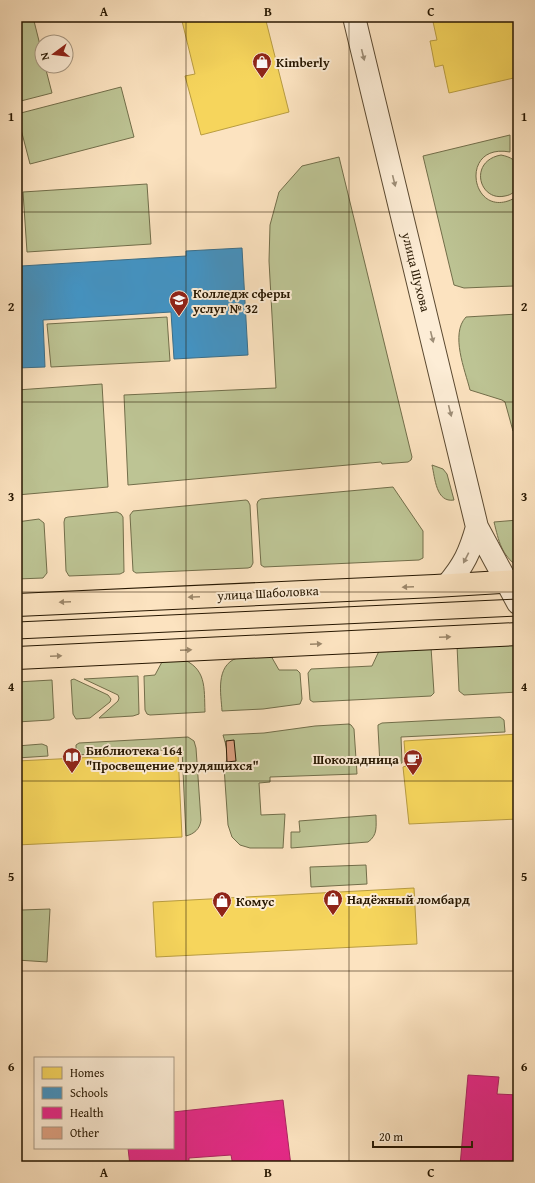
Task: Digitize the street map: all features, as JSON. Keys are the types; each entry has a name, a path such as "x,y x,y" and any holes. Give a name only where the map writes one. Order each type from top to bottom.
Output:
{"main road":[{"name":"улица Шаболовка","path":"17,605 512,581"},
{"path":"17,658 518,634"}],"street":[{"name":"улица Шухова","path":"354,17 477,527 512,581 518,603"},
{"path":"447,585 458,572 467,557 477,527"}],"green space":[{"path":"17,17 33,17 37,34 34,34 34,74 47,74 52,93 17,102"},
{"path":"121,87 134,137 30,164 17,114"},
{"path":"510,135 510,152 493,152 482,159 477,169 476,182 481,193 490,200 502,202 518,196 518,247 514,248 514,286 464,288 454,285 423,156"},
{"path":"501,155 513,159 516,162 518,170 518,187 509,195 496,196 489,193 484,187 481,180 481,172 484,165 491,159"},
{"path":"339,157 412,457 411,460 408,462 382,464 381,462 128,485 124,395 276,388 269,261 270,225 279,192 302,166"},
{"path":"147,184 151,244 27,252 23,192"},
{"path":"518,314 517,435 513,431 505,402 470,390 462,363 459,333 461,324 466,317"},
{"path":"167,317 170,361 51,367 47,324"},
{"path":"102,384 108,487 17,495 17,390"},
{"path":"432,465 443,469 447,474 454,500 443,498 440,494 437,488"},
{"path":"393,487 423,531 423,558 419,560 264,567 261,565 257,504 261,499"},
{"path":"246,500 250,505 253,563 251,567 136,573 133,571 130,515 133,511"},
{"path":"117,512 123,517 124,572 120,574 69,576 66,571 65,518"},
{"path":"39,519 44,523 47,573 43,578 17,579 17,522"},
{"path":"518,520 518,567 504,552 499,542 494,522"},
{"path":"518,642 518,692 464,695 459,691 457,645"},
{"path":"431,647 434,693 431,696 313,702 310,700 308,673 311,669 372,666 379,651"},
{"path":"271,656 279,670 297,670 300,673 302,699 300,704 263,709 222,711 221,681 225,667 230,662 240,657"},
{"path":"180,658 189,662 200,673 204,687 205,712 147,714 145,710 144,676 155,675 163,660"},
{"path":"138,676 139,714 133,716 99,718 118,701 118,695 84,679"},
{"path":"74,679 108,695 111,699 110,702 90,718 76,719 73,714 71,680"},
{"path":"52,680 54,718 50,720 17,722 17,682"},
{"path":"500,717 504,720 505,732 401,737 402,763 380,765 378,725 382,723"},
{"path":"349,724 354,729 357,774 270,777 270,782 259,783 261,815 285,814 283,848 250,848 240,845 232,837 228,825 224,767 227,755 223,735 264,733 315,726"},
{"path":"188,737 194,741 196,748 201,820 196,831 186,836 182,749 76,755 76,745 79,743"},
{"path":"42,744 47,746 48,756 17,758 17,746"},
{"path":"376,815 375,833 368,842 291,848 291,832 300,832 299,821"},
{"path":"366,865 367,884 311,887 310,867"},
{"path":"17,890 21,890 22,910 50,909 47,962 17,960"}],"building: Homes":[{"path":"181,17 265,17 289,112 201,135 185,76 195,74"},
{"path":"432,17 518,17 518,77 449,93 443,65 435,67 430,41 437,40"},
{"path":"518,734 518,819 409,824 403,767 406,766 404,741"},
{"path":"178,753 182,837 17,845 17,761"},
{"path":"414,888 417,944 156,957 153,902"}],"building: Schools":[{"path":"242,248 248,355 174,359 171,312 43,320 45,367 17,368 17,262 20,261 21,266 186,256 186,251"}],"building: Health":[{"path":"468,1075 499,1077 497,1094 518,1095 518,1166 460,1166"},
{"path":"283,1100 291,1166 233,1166 231,1155 189,1158 189,1166 130,1166 128,1149 174,1149 174,1112"}],"building: Other":[{"path":"234,740 236,761 227,762 226,741"}],"tram line":[{"path":"17,622 518,599"},
{"path":"17,639 518,616"}],"place":[{"name":"Kimberly","path":"262,79"},
{"name":"Колледж сферы услуг № 32","path":"179,317"},
{"name":"Библиотека 164 \"Просвещение трудящихся\"","path":"72,774"},
{"name":"Шоколадница","path":"413,776"},
{"name":"Надёжный ломбард","path":"333,916"},
{"name":"Комус","path":"222,918"}]}
